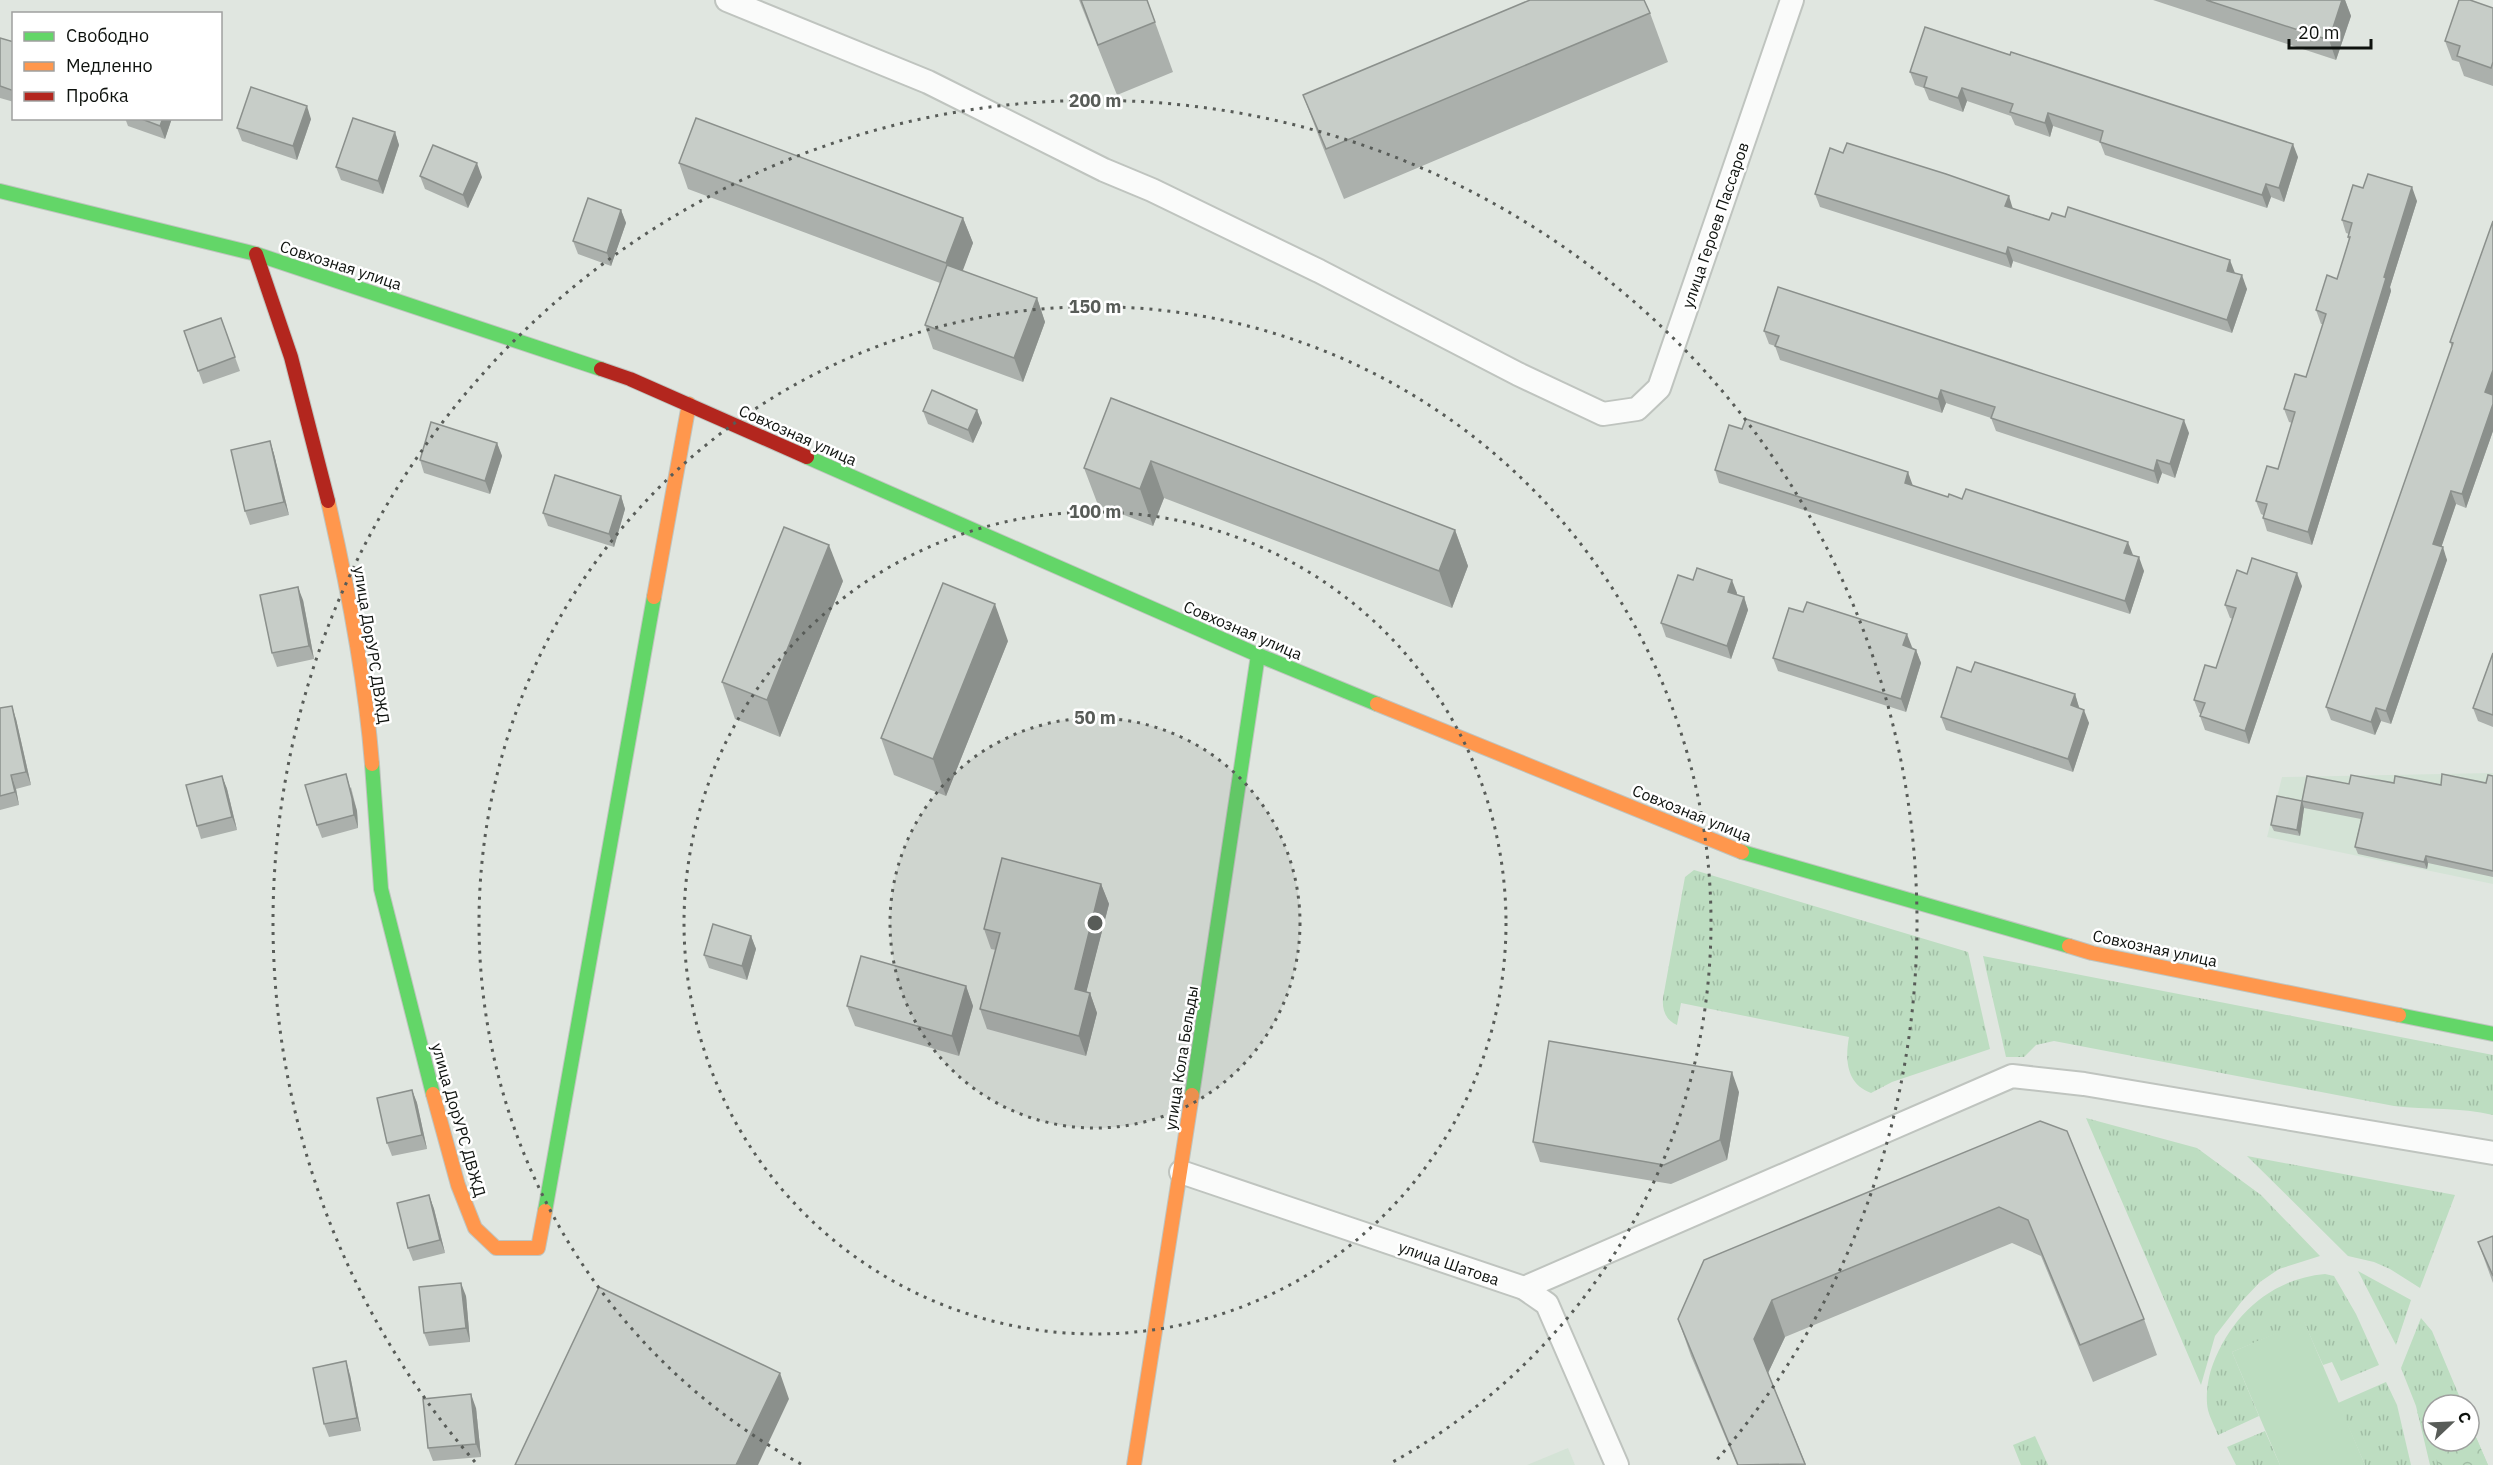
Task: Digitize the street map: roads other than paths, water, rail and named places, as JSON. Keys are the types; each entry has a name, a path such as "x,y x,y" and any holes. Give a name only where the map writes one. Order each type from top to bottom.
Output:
{"street":[{"name":"улица Героев Пассаров","path":"727,0 928,82 1094,165 1152,190 1319,271 1518,374 1603,414 1637,409 1659,388 1792,0"},
{"name":"Совхозная улица","path":"0,191 256,254 630,379 1258,656 1742,852 2092,953 2493,1034"},
{"name":"улица ДорУРС ДВЖД","path":"256,254 294,368 323,476 353,612 368,712 381,889 429,1083 458,1185 475,1228 496,1248 538,1248 628,757 689,405"},
{"name":"улица Кола Бельды","path":"1134,1465 1181,1172 1258,656"},
{"path":"1524,1288 2012,1076 2084,1084 2493,1153"},
{"name":"улица Шатова","path":"1181,1172 1524,1288 1547,1304 1617,1465"}]}
